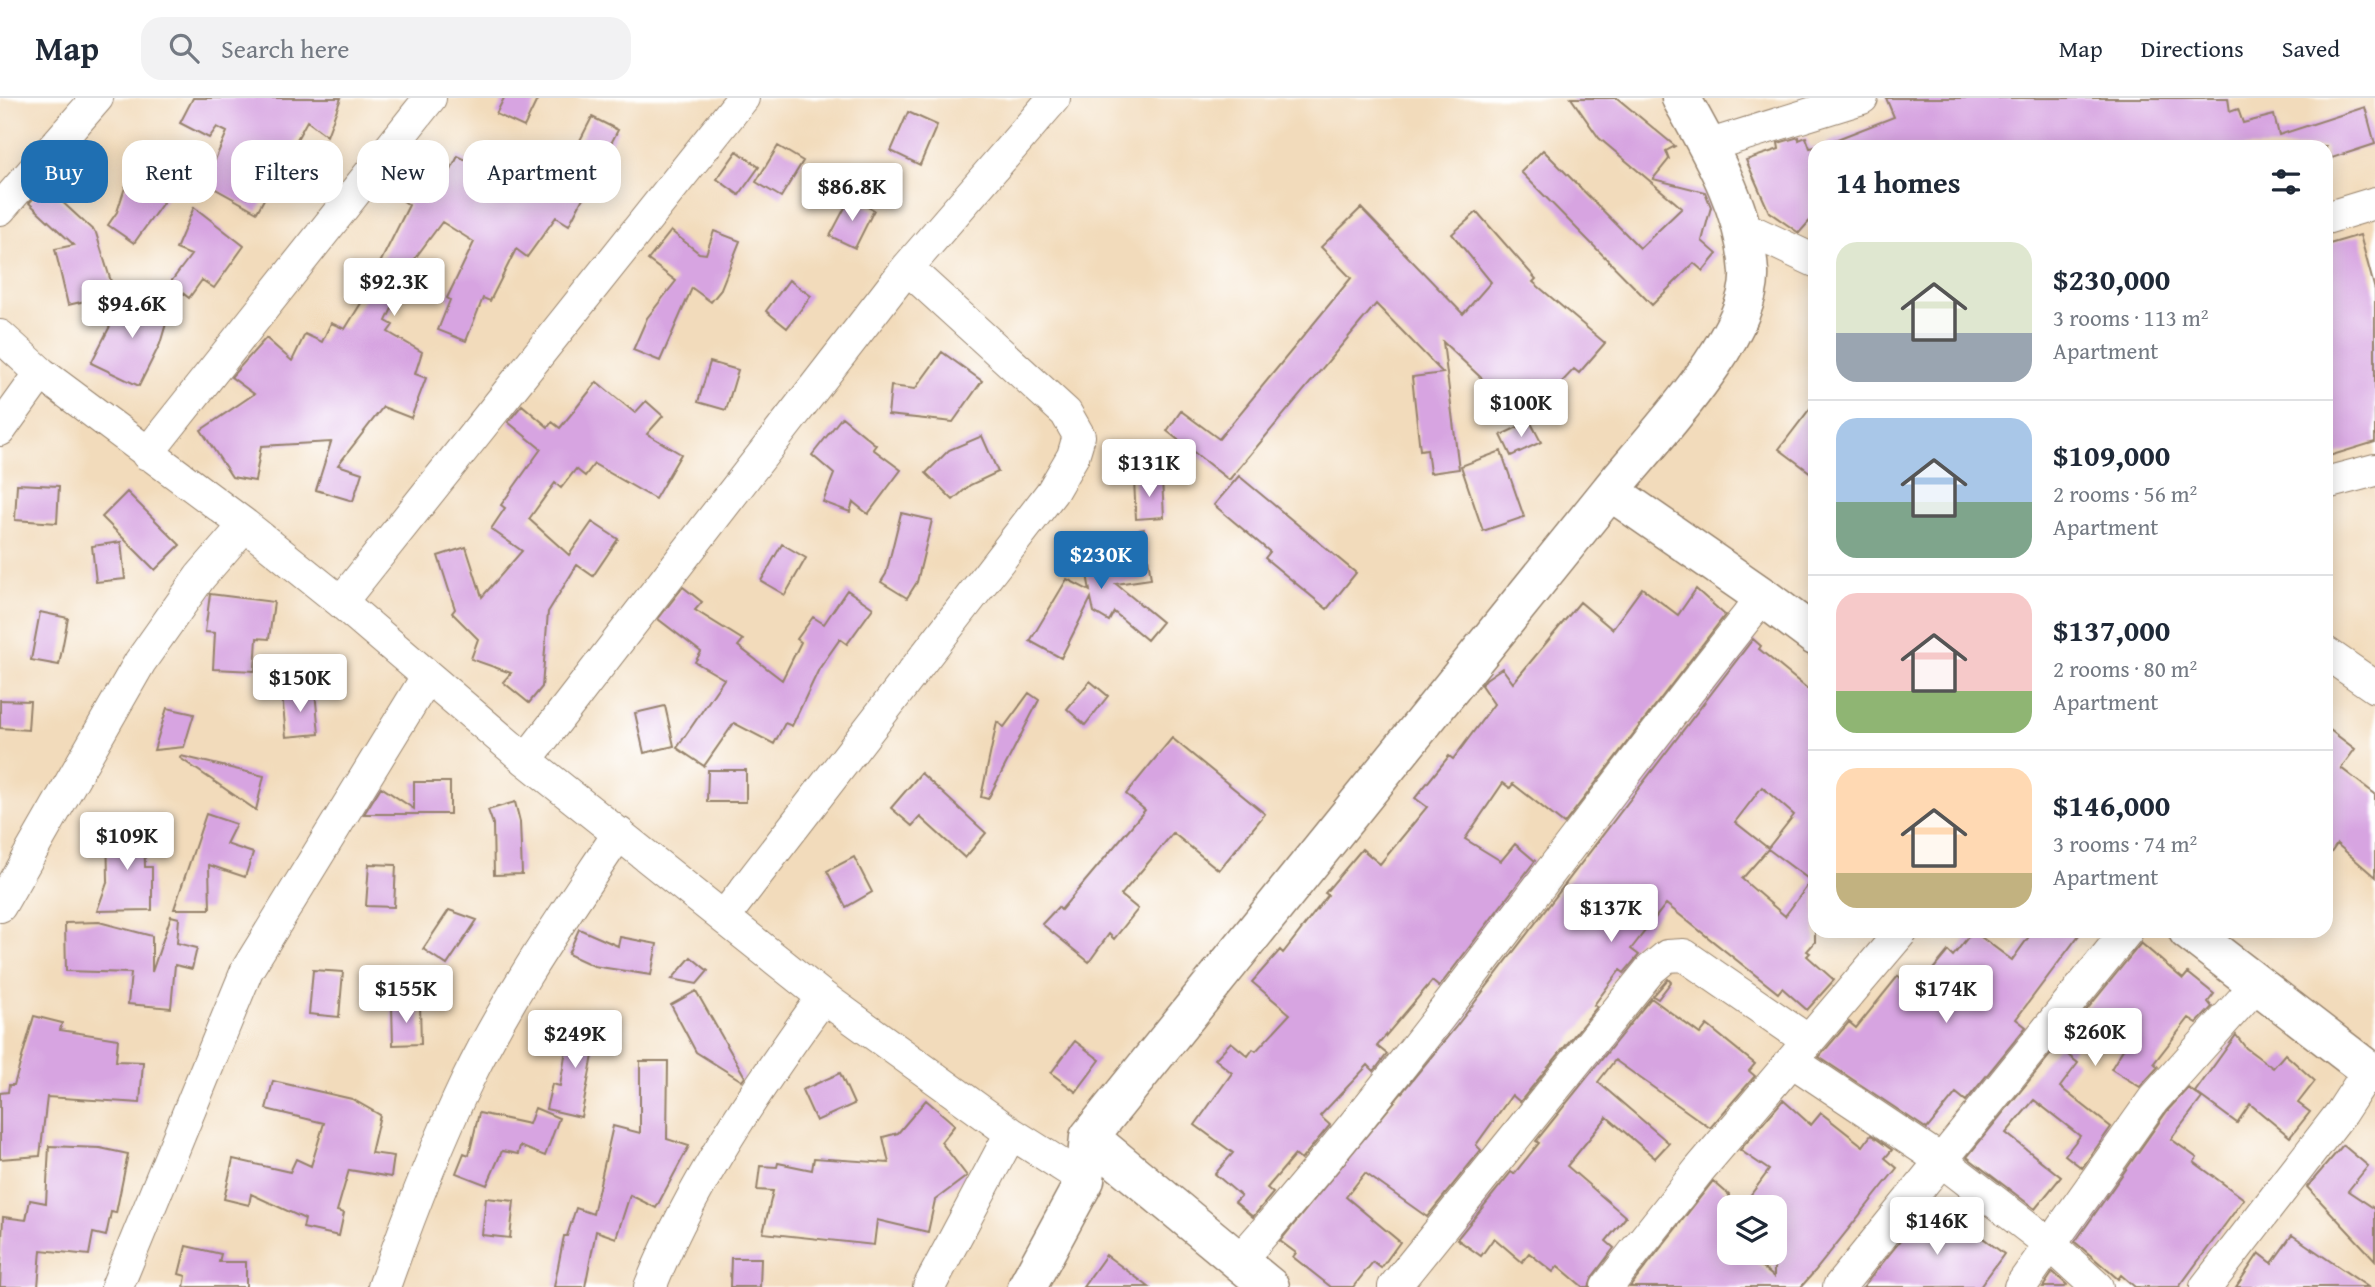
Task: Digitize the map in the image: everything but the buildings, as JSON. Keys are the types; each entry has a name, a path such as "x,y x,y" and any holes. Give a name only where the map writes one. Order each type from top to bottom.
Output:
{"street":[{"path":"0,209 97,98"},
{"path":"148,454 430,98"},
{"path":"341,602 743,98"},
{"path":"526,761 907,268 1054,98"},
{"path":"1027,1287 1085,1180 1089,1137 1711,367 1740,314 1749,274 1741,226 1730,195 1681,98"},
{"path":"1707,146 1862,98"},
{"path":"2333,216 2375,203"},
{"path":"1741,226 1808,258"},
{"path":"724,917 1052,492 1073,456 1080,436 1066,413 907,268"},
{"path":"0,336 40,373 245,525 341,602 526,761 823,997 1011,1133 1085,1180"},
{"path":"0,430 40,373"},
{"path":"2333,481 2375,470"},
{"path":"1610,491 1808,631"},
{"path":"0,906 140,663 201,577 245,525"},
{"path":"1089,1137 1257,1279 1290,1203 1514,922 1763,597"},
{"path":"2333,658 2375,687"},
{"path":"117,1287 247,970 427,677"},
{"path":"384,1287 412,1208 469,1077 538,955 619,833"},
{"path":"1607,1287 1699,1170 1896,938"},
{"path":"1839,1287 2121,938"},
{"path":"2197,938 2372,1072 2206,1287"},
{"path":"1394,1287 1650,970 1667,956 1684,955 1800,1050 2051,1245 2097,1287"},
{"path":"2020,1287 2153,1100 2257,984"},
{"path":"650,1287 722,1148 770,1071 823,997"},
{"path":"929,1287 1011,1133"}]}
